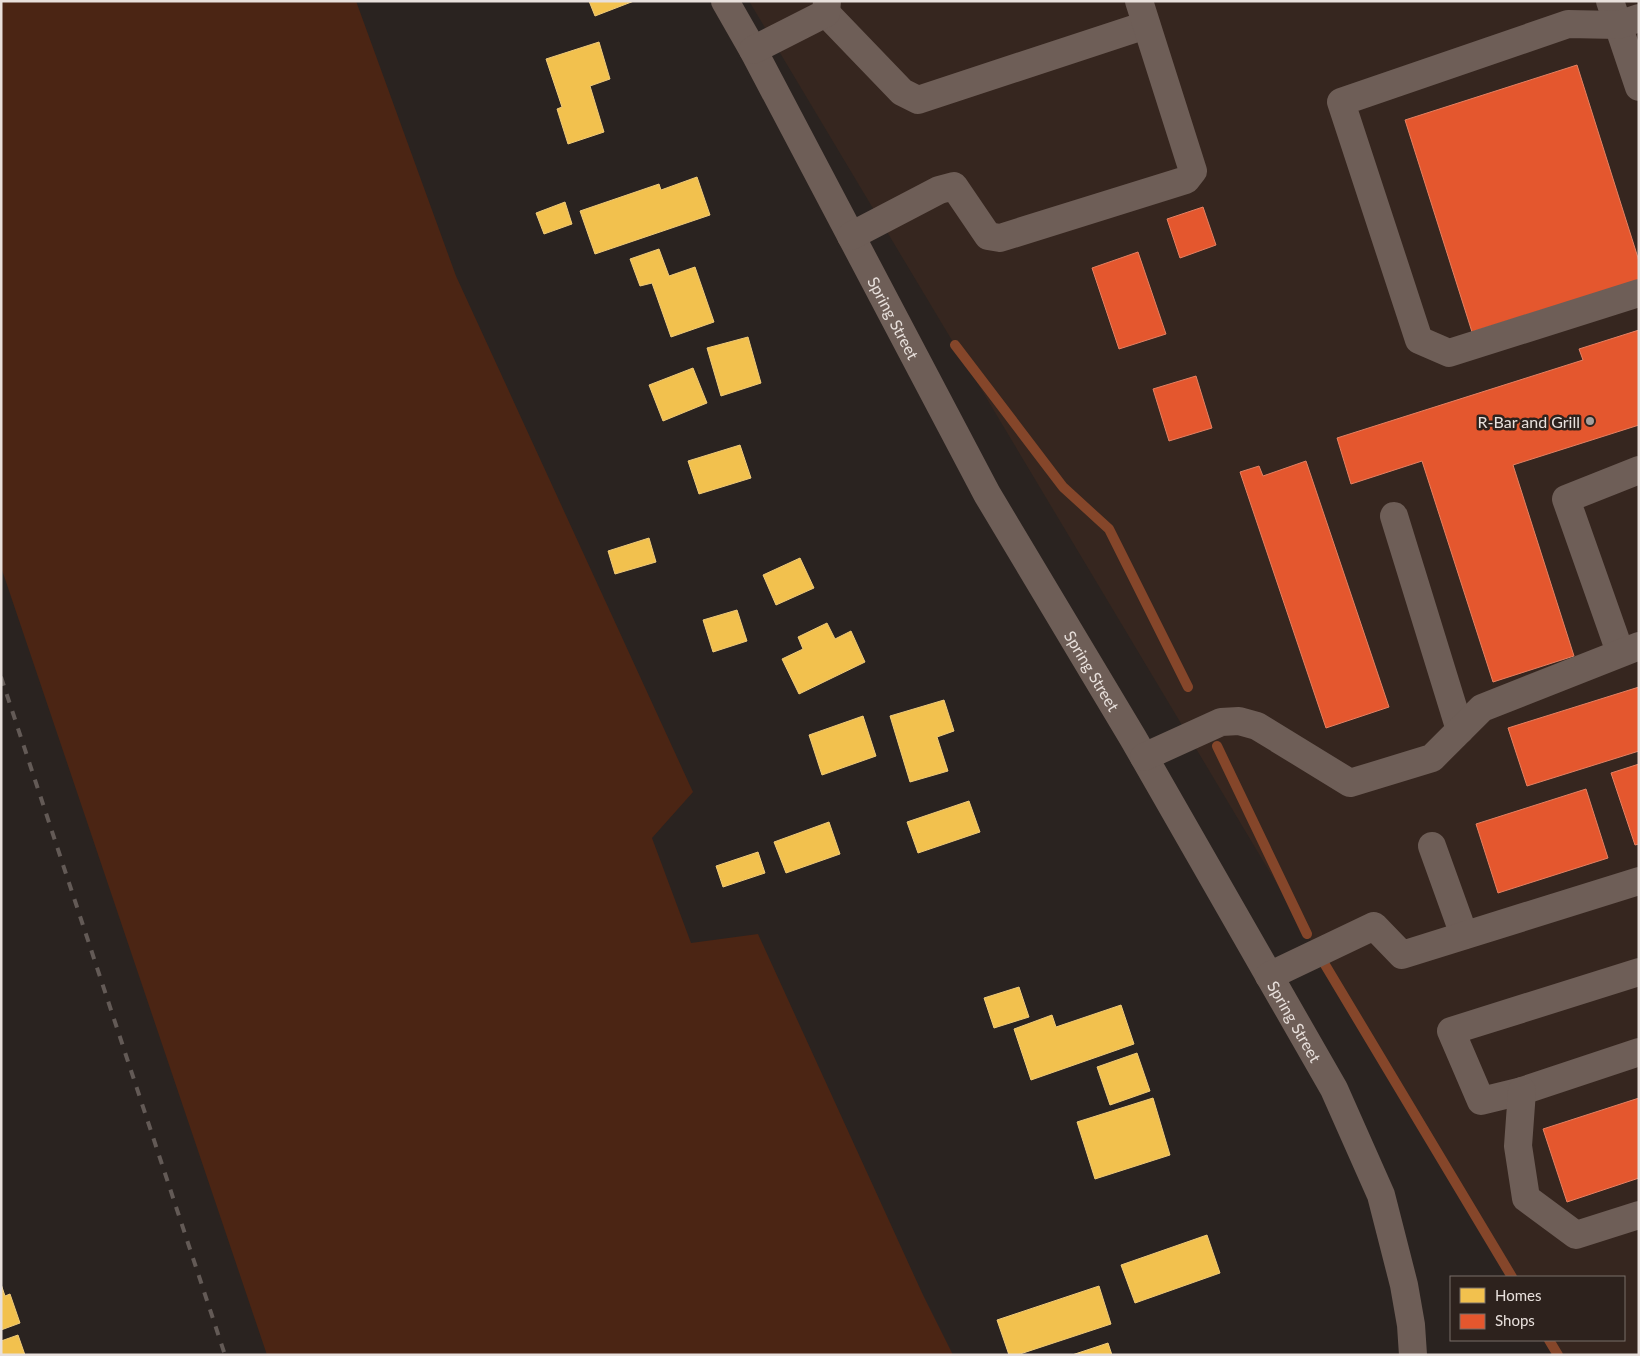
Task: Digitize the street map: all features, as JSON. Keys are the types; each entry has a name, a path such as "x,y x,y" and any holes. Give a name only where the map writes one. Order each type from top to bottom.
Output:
{"street":[{"name":"Spring Street","path":"725,1 753,50 987,494 1144,757 1334,1090 1381,1195 1404,1285 1411,1325 1412,1355"},
{"path":"753,50 827,7 902,92 918,100 1142,13 1193,172 1186,180 1000,238 988,236 954,186 939,190 851,236"},
{"path":"1639,87 1622,15 1568,24 1341,102 1419,340 1449,353 1639,293"},
{"path":"1144,757 1221,722 1239,721 1258,726 1350,783 1432,758 1482,708 1629,649 1566,498 1639,470"},
{"path":"1394,516 1460,730"},
{"path":"1432,846 1464,936"},
{"path":"1269,976 1374,926 1402,955 1639,881"},
{"path":"1639,972 1451,1032 1481,1101 1522,1091 1639,1052"},
{"path":"1522,1091 1518,1146 1526,1198 1576,1236 1639,1215"}],"shaded area":[{"path":"1,1 356,1 456,276 693,792 652,838 691,943 758,934 923,1295 953,1355 267,1355 1,567"},
{"path":"749,1 1639,1 1639,1355 1558,1355 1550,1341 1625,1341 1625,1276 1511,1276"}],"building: Homes":[{"path":"589,1 634,1 595,16"},
{"path":"599,42 610,79 590,86 604,132 568,144 557,109 562,107 546,59"},
{"path":"697,177 710,215 595,254 580,211 659,184 661,190"},
{"path":"565,202 572,224 544,234 536,213"},
{"path":"659,249 669,276 695,267 714,322 671,337 652,283 640,286 630,259"},
{"path":"748,337 761,383 721,396 707,348"},
{"path":"693,368 707,403 663,421 649,385"},
{"path":"740,445 751,478 699,494 688,461"},
{"path":"649,538 656,562 615,574 608,551"},
{"path":"800,558 814,588 776,605 763,575"},
{"path":"737,610 747,641 713,652 703,620"},
{"path":"827,623 835,639 851,631 865,662 799,694 782,659 803,649 798,637"},
{"path":"944,700 954,731 937,737 948,771 910,782 890,716"},
{"path":"863,716 876,756 822,775 809,735"},
{"path":"969,801 980,832 918,853 907,822"},
{"path":"829,822 840,854 786,873 774,842"},
{"path":"758,852 765,873 723,887 716,866"},
{"path":"1019,987 1029,1017 994,1028 984,998"},
{"path":"1121,1005 1134,1044 1031,1080 1014,1029 1052,1015 1056,1027"},
{"path":"1137,1053 1150,1091 1110,1105 1097,1067"},
{"path":"1153,1098 1170,1155 1095,1179 1077,1122"},
{"path":"1207,1235 1220,1273 1135,1303 1121,1265"},
{"path":"1,1284 5,1296 10,1294 20,1323 1,1330"},
{"path":"1099,1286 1111,1324 1017,1355 1009,1355 997,1320"},
{"path":"18,1335 25,1355 1,1355 1,1341"},
{"path":"1108,1343 1112,1355 1072,1355"}],"building: Shops":[{"path":"1577,65 1639,261 1639,280 1472,332 1405,120"},
{"path":"1203,207 1216,245 1180,258 1167,219"},
{"path":"1138,252 1166,334 1119,349 1092,268"},
{"path":"1639,330 1639,425 1513,465 1574,656 1493,682 1422,461 1351,484 1337,438 1583,360 1579,349"},
{"path":"1196,376 1212,428 1169,441 1153,389"},
{"path":"1306,461 1389,707 1326,728 1240,472 1259,466 1263,476"},
{"path":"1639,687 1639,751 1527,786 1508,728"},
{"path":"1639,764 1639,844 1635,845 1611,773"},
{"path":"1586,789 1608,858 1498,893 1476,824"},
{"path":"1639,1098 1639,1178 1567,1202 1543,1129"}],"waterway":[{"path":"955,345 1063,487 1109,529 1188,687"},
{"path":"1217,746 1307,934"},
{"path":"1324,963 1511,1276"},
{"path":"1550,1341 1558,1355"}],"railway":[{"path":"1,677 225,1355"}],"place":[{"name":"R-Bar and Grill","path":"1590,421"}]}
